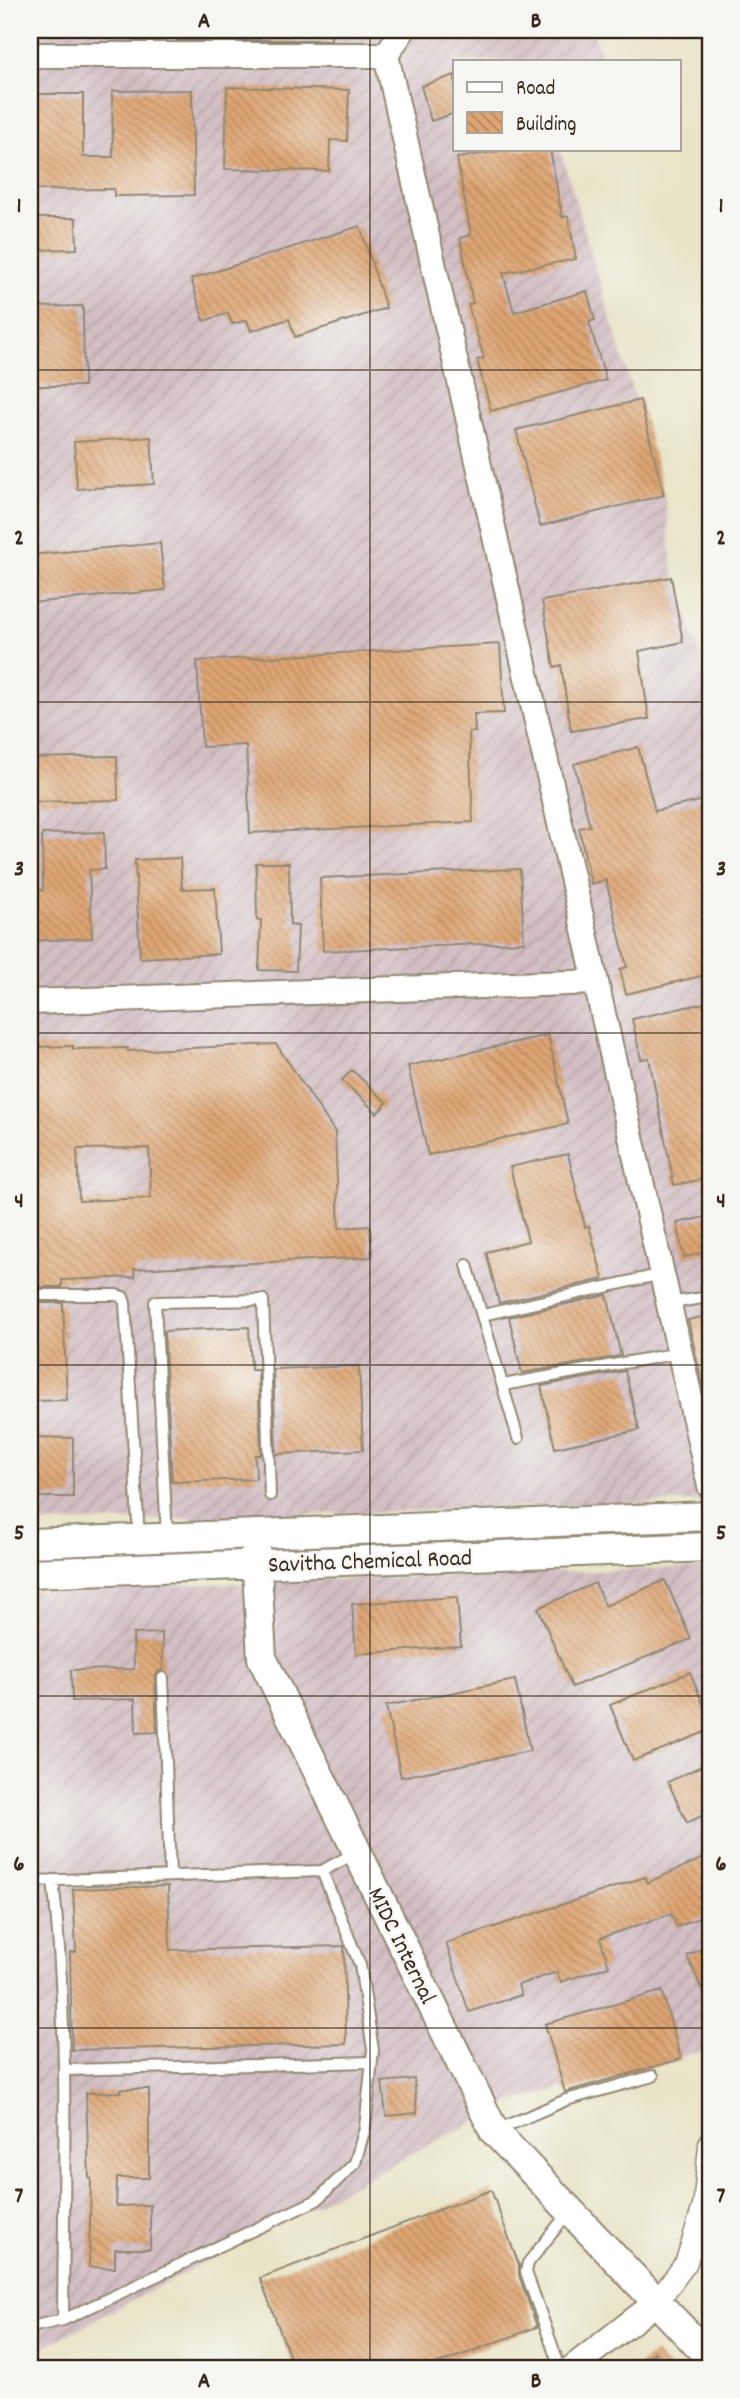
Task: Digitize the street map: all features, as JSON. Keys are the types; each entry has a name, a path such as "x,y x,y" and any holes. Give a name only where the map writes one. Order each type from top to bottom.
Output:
{"main road":[{"name":"Savitha Chemical Road","path":"30,1543 701,1517"},
{"name":"MIDC Internal","path":"255,1534 262,1658 494,2131 710,2358"},
{"name":"Savitha Chemical Road","path":"30,1573 708,1551"}],"street":[{"path":"403,30 386,55 710,1486"},
{"path":"30,55 386,55"},
{"path":"30,1002 596,982"},
{"path":"701,1517 708,1551"},
{"path":"572,2368 657,2302 686,2263 704,2204 710,2141"}],"lane":[{"path":"467,1265 518,1438"},
{"path":"483,1315 662,1274"},
{"path":"30,1295 123,1297 153,1538"},
{"path":"669,1303 710,1297"},
{"path":"153,1538 156,1302 263,1300 270,1495"},
{"path":"503,1384 680,1352"},
{"path":"163,1678 170,1876"},
{"path":"30,1881 321,1871 357,1852"},
{"path":"30,2327 63,2320 317,2200 355,2163 365,2128 373,2050 360,1965 321,1871"},
{"path":"53,1880 65,2070 63,2320"},
{"path":"65,2070 371,2062"},
{"path":"494,2131 566,2100 653,2076"},
{"path":"560,2368 526,2272 528,2263 570,2210"}],"shaded area":[{"path":"30,30 592,30 604,60 453,60 453,150 560,150 665,498 673,570 710,687 710,1501 30,1524"},
{"path":"710,1567 710,2053 693,2053 511,2102 30,2354 30,1590"}],"building":[{"path":"177,30 331,30 331,40 177,40"},
{"path":"453,76 453,114 431,121 421,86"},
{"path":"227,87 349,90 347,141 330,140 329,171 225,169"},
{"path":"192,90 194,195 114,196 114,189 30,190 30,94 83,94 83,157 113,157 112,91"},
{"path":"505,150 550,150 562,217 568,216 576,259 503,273 514,312 587,291 595,320 589,322 606,380 491,411 477,360 484,358 468,305 473,303 460,238 471,235 457,158"},
{"path":"30,218 76,218 77,249 30,250"},
{"path":"360,226 386,308 295,337 289,319 251,331 247,320 232,324 228,313 204,321 191,279"},
{"path":"83,306 84,386 30,386 32,307"},
{"path":"640,400 664,495 540,526 516,430"},
{"path":"151,437 154,484 77,489 74,442"},
{"path":"160,543 165,590 30,603 30,555"},
{"path":"671,577 683,642 639,651 649,719 571,731 561,665 554,667 542,601"},
{"path":"500,644 504,713 474,714 475,732 469,732 473,822 250,833 246,745 202,747 197,661"},
{"path":"638,747 655,811 704,800 710,827 710,974 626,994 620,969 627,967 606,880 591,884 579,828 590,826 574,764"},
{"path":"117,756 118,800 30,802 30,758"},
{"path":"104,832 105,869 89,870 92,938 30,941 30,891 43,890 42,834"},
{"path":"180,858 182,889 215,888 219,954 140,958 135,860"},
{"path":"256,863 289,863 290,925 298,926 296,971 259,970 261,920 257,920"},
{"path":"520,869 524,942 323,951 320,878"},
{"path":"705,1003 710,1024 710,1178 674,1185 649,1058 641,1059 632,1019"},
{"path":"548,1035 568,1124 428,1155 408,1066"},
{"path":"276,1044 335,1132 339,1228 370,1226 372,1257 134,1269 135,1277 62,1280 62,1287 30,1287 30,1047 128,1048 128,1051","holes":["149,1148 151,1198 79,1201 77,1149"]},
{"path":"352,1070 387,1103 377,1113 342,1080"},
{"path":"568,1154 585,1227 589,1226 603,1279 499,1303 486,1252 528,1241 510,1167"},
{"path":"710,1216 710,1251 684,1257 677,1223"},
{"path":"607,1295 621,1356 522,1373 509,1317"},
{"path":"30,1303 63,1303 67,1400 32,1401"},
{"path":"710,1315 710,1409 708,1409 688,1320"},
{"path":"249,1327 251,1370 258,1370 261,1455 255,1455 256,1479 172,1482 164,1331"},
{"path":"359,1366 363,1450 276,1454 273,1369"},
{"path":"625,1371 639,1430 555,1448 541,1386"},
{"path":"30,1437 73,1438 73,1497 30,1497"},
{"path":"665,1580 691,1639 572,1687 538,1608 595,1583 605,1606"},
{"path":"457,1597 461,1646 356,1654 352,1604"},
{"path":"162,1633 163,1670 158,1672 155,1678 157,1732 136,1733 135,1699 72,1701 71,1670 134,1669 133,1634"},
{"path":"690,1672 710,1721 710,1730 633,1761 610,1705"},
{"path":"515,1680 530,1751 401,1777 386,1706"},
{"path":"701,1766 710,1787 710,1812 687,1823 668,1782"},
{"path":"710,1855 710,1913 677,1927 671,1914 600,1938 609,1966 561,1982 557,1972 518,1985 521,1995 469,2012 446,1943 645,1877 647,1883"},
{"path":"168,1886 170,1950 344,1946 346,2044 72,2050 70,1952 76,1952 73,1889"},
{"path":"710,1945 710,2007 687,1956"},
{"path":"662,1991 681,2059 565,2092 545,2024"},
{"path":"414,2079 417,2113 386,2116 382,2082"},
{"path":"121,2089 149,2089 149,2178 117,2178 116,2206 150,2205 150,2249 115,2249 115,2268 89,2267 91,2178 86,2093 121,2092"},
{"path":"491,2190 519,2265 519,2275 537,2327 427,2368 294,2368 260,2278"},
{"path":"654,2352 669,2368 635,2368"}]}
